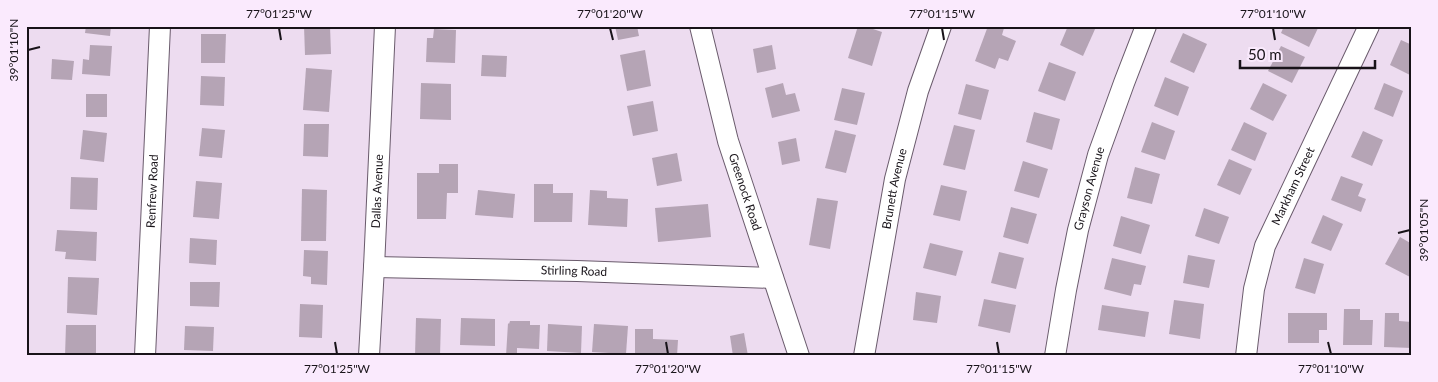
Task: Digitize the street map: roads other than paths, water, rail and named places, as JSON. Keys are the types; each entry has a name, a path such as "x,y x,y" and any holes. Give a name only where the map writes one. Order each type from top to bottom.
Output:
{"street":[{"name":"Renfrew Road","path":"145,356 160,26"},
{"name":"Dallas Avenue","path":"369,356 385,26"},
{"path":"702,36 713,26"},
{"name":"Brunett Avenue","path":"864,356 895,179 918,91 941,26"},
{"name":"Grayson Avenue","path":"1055,356 1078,230 1098,156 1146,26"},
{"name":"Markham Street","path":"1246,356 1254,289 1265,246 1368,26"},
{"name":"Greenock Road","path":"702,36 728,141 799,356"},
{"name":"Stirling Road","path":"374,267 577,271 772,278"}]}
